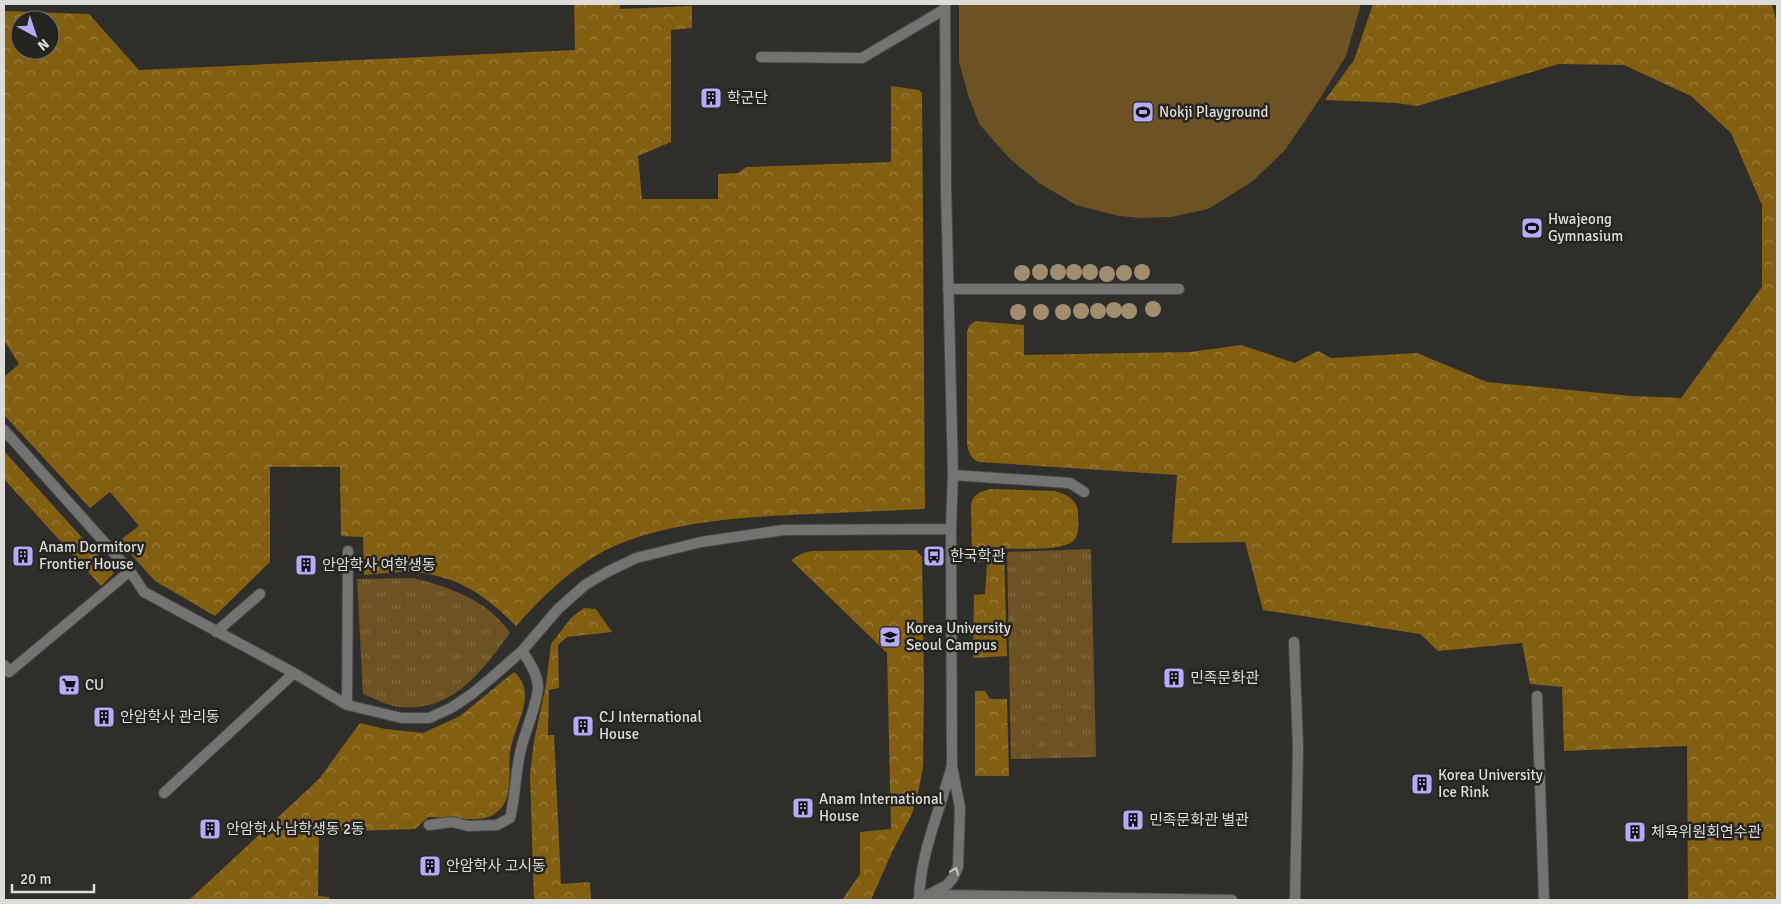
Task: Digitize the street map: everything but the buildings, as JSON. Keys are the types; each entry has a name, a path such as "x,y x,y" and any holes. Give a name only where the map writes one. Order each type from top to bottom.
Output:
{"lane":[{"path":"761,57 862,58 945,6"},
{"path":"919,900 947,885 958,867 960,808 952,766 951,529 953,475 946,188 945,6"},
{"path":"948,289 1178,289"},
{"path":"4,430 130,570 144,592 348,705 402,718 429,718 451,708 472,694 522,651 558,609 585,585 636,558 701,542 782,530 951,529"},
{"path":"953,475 1070,483 1084,492"},
{"path":"348,551 348,705"},
{"path":"4,665 9,672 130,570"},
{"path":"216,632 260,594"},
{"path":"1294,642 1298,747 1295,900"},
{"path":"428,825 452,822 468,826 497,825 510,818 514,803 520,751 538,686 534,670 522,651"},
{"path":"164,793 294,674"},
{"path":"1537,696 1544,900"},
{"path":"919,900 920,871 952,766"},
{"path":"919,900 948,895 1232,900"}],"green space":[{"path":"574,4 620,4 620,9 692,6 692,28 671,30 671,142 638,156 642,199 718,199 718,174 738,173 746,167 891,162 891,86 919,90 922,93 925,509 731,519 650,533 625,542 590,559 566,576 545,595 516,626 493,605 471,589 445,578 415,572 364,575 363,537 341,536 340,467 270,467 270,562 215,616 155,581 119,541 139,526 110,492 90,508 4,415 4,377 19,364 4,340 4,11 10,11 10,60 60,60 60,13 89,14 139,70 575,50"},
{"name":"Nokji Playground","path":"959,4 1361,4 1346,56 1285,150 1253,181 1208,209 1171,217 1140,218 1119,216 1076,205 1039,183 1010,159 980,125 969,98 959,62"},
{"path":"1373,4 1772,4 1777,23 1777,900 1688,900 1687,746 1564,751 1562,687 1530,684 1522,643 1438,651 1420,634 1263,610 1245,542 1172,543 1177,475 979,462 969,452 967,443 967,332 969,326 975,321 1024,325 1024,355 1190,352 1241,345 1295,363 1318,351 1331,358 1417,353 1487,382 1631,396 1681,398 1762,287 1762,205 1731,133 1691,96 1624,65 1559,64 1417,106 1396,103 1325,100 1354,60"},
{"path":"4,451 114,573 101,586 4,479"},
{"path":"990,489 1055,491 1063,494 1071,498 1076,504 1078,530 1075,539 1062,546 1053,548 1004,549 1007,656 973,658 974,595 985,594 987,562 972,562 971,503 978,493"},
{"path":"1091,549 1096,757 1011,759 1007,552"},
{"path":"916,550 922,557 924,684 923,768 918,793 912,814 892,852 871,900 842,900 860,874 860,832 891,829 887,653 791,560 803,553 812,551"},
{"path":"413,578 467,596 491,612 510,633 477,675 451,696 435,703 418,707 399,707 385,704 363,694 357,579"},
{"path":"584,608 596,609 612,632 567,637 558,645 559,688 549,690 548,735 554,735 561,884 590,882 591,900 534,900 530,775 534,741 546,685 551,644 571,618"},
{"path":"514,672 521,680 525,698 511,747 508,793 505,802 493,815 479,819 428,817 415,829 319,832 318,896 329,897 329,900 189,900 319,779 360,723 385,729 423,733 460,716"},
{"path":"975,691 985,691 990,699 1007,699 1009,776 975,776"}],"place":[{"name":"학군단","path":"711,98"},
{"name":"Nokji Playground","path":"1143,112"},
{"name":"Hwajeong Gymnasium","path":"1532,228"},
{"name":"Anam Dormitory Frontier House","path":"23,556"},
{"name":"한국학관","path":"934,556"},
{"name":"안암학사 여학생동","path":"306,565"},
{"name":"Korea University Seoul Campus","path":"890,637"},
{"name":"민족문화관","path":"1174,678"},
{"name":"CU","path":"69,685"},
{"name":"안암학사 관리동","path":"104,717"},
{"name":"CJ International House","path":"583,726"},
{"name":"Korea University Ice Rink","path":"1422,784"},
{"name":"Anam International House","path":"803,808"},
{"name":"민족문화관 별관","path":"1133,820"},
{"name":"안암학사 남학생동 2동","path":"210,829"},
{"name":"체육위원회연수관","path":"1635,832"},
{"name":"안암학사 고시동","path":"430,866"}]}
